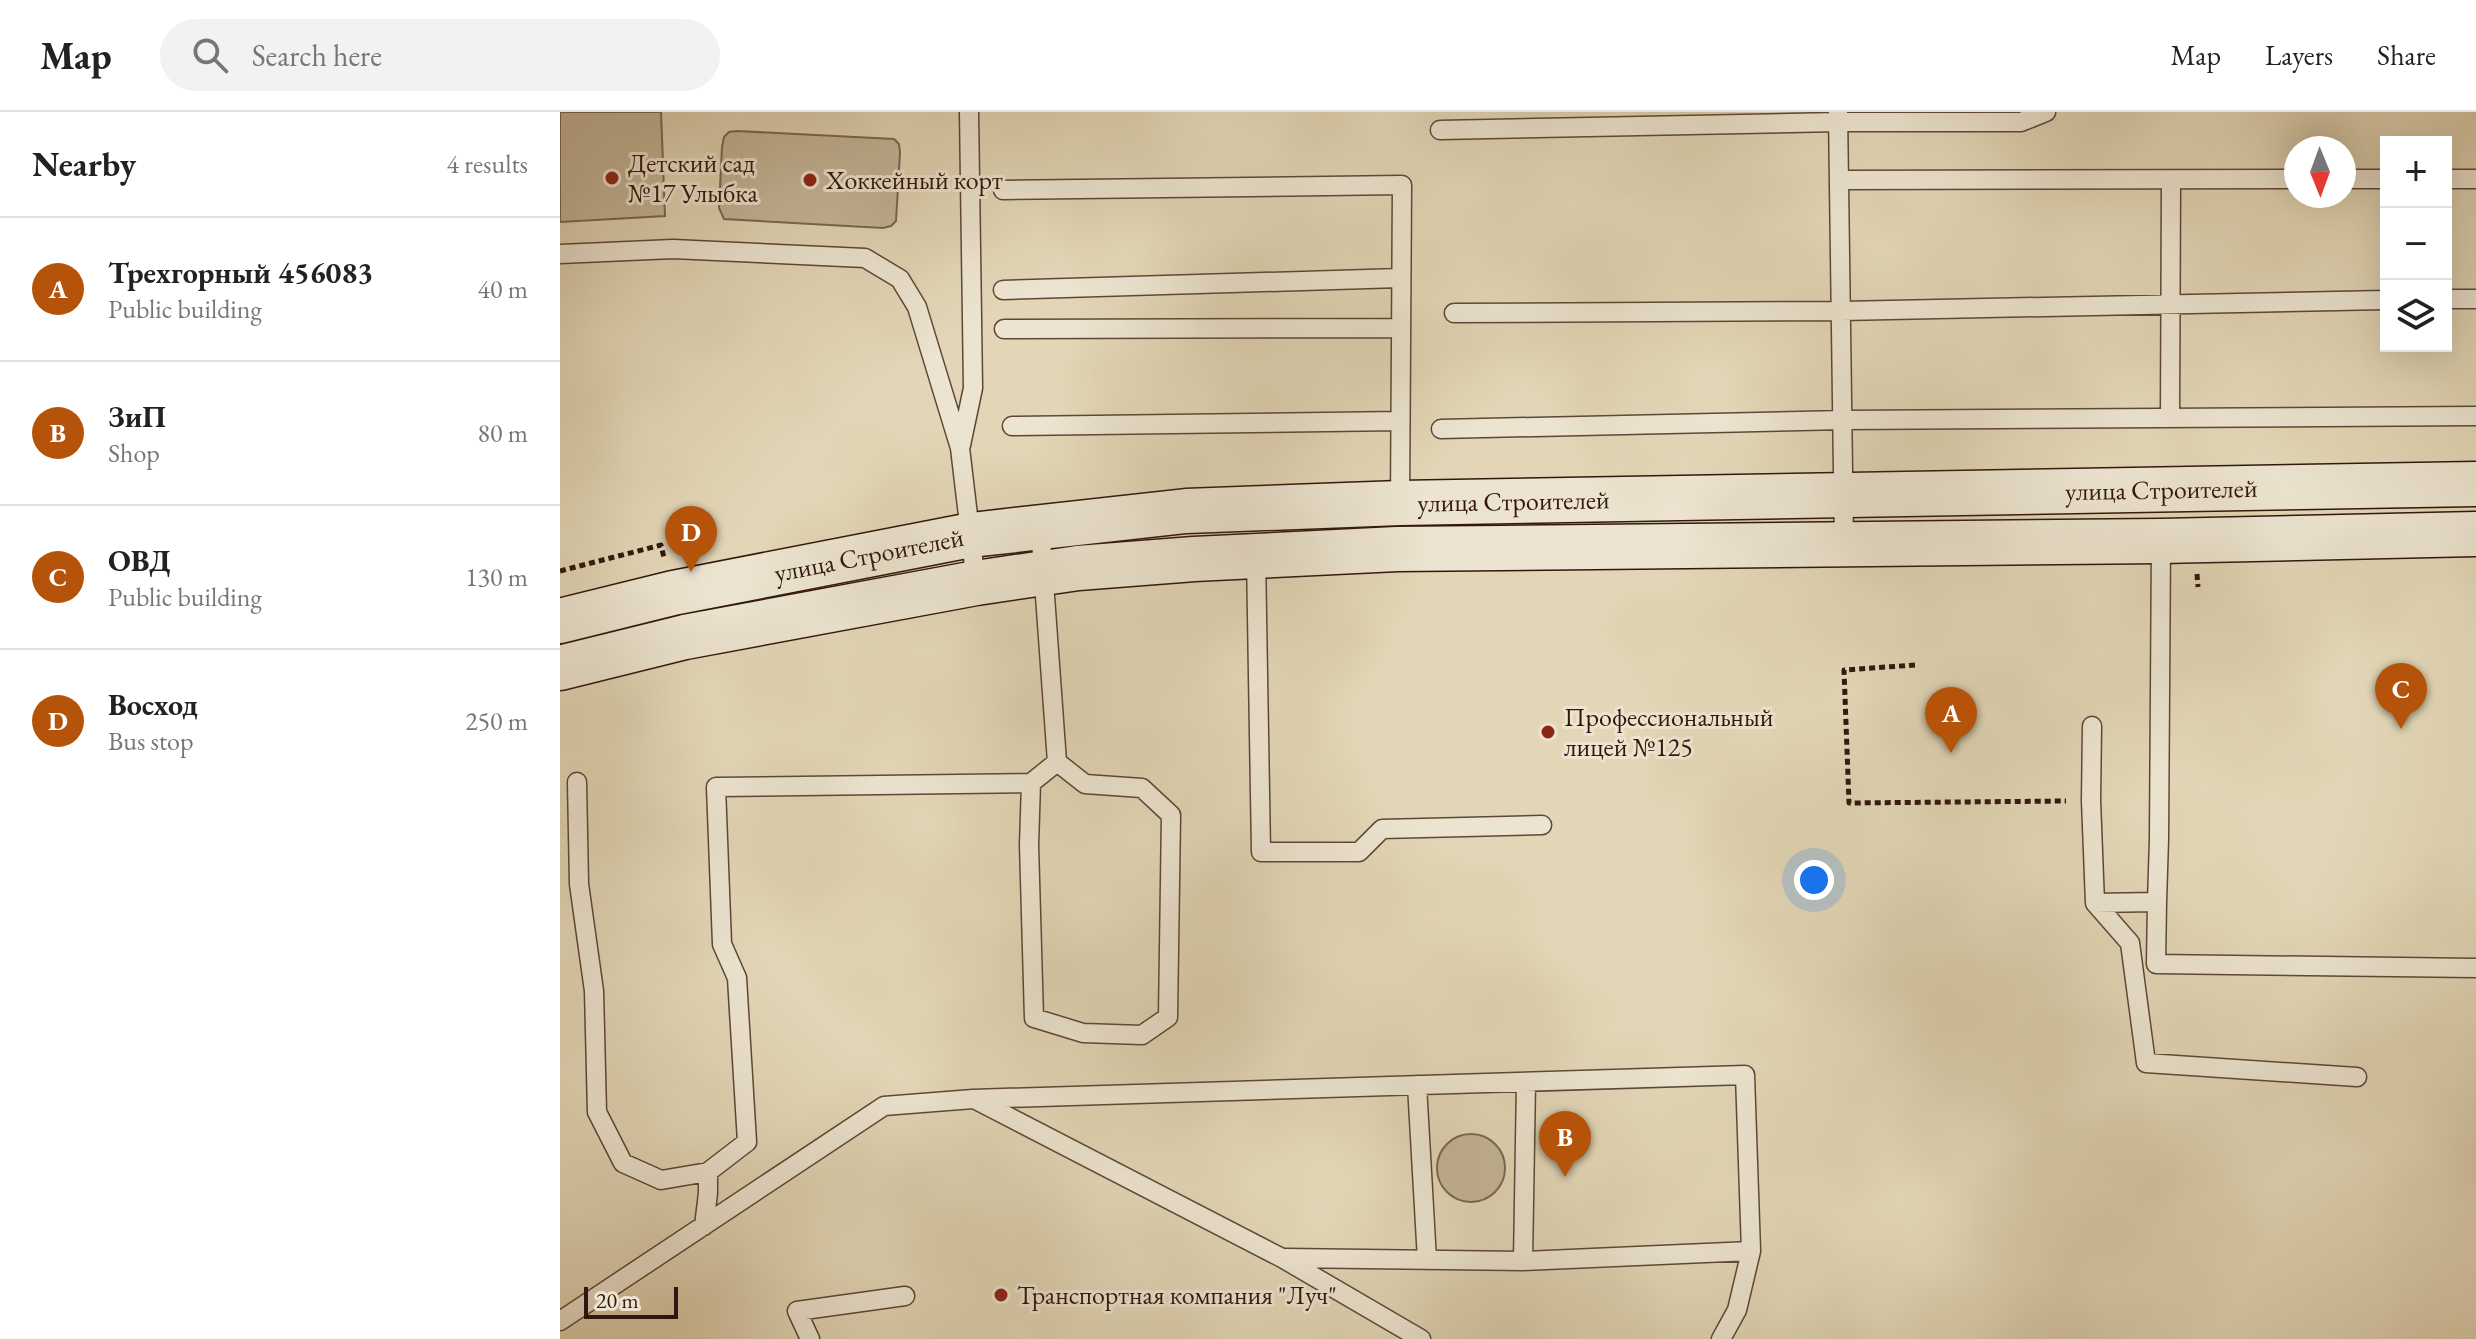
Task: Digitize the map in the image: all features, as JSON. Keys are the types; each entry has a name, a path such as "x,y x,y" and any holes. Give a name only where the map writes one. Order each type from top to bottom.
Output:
{"street":[{"name":"улица Строителей","path":"560,621 673,593 971,535 1186,511 1400,503 2476,484"},
{"name":"улица Строителей","path":"560,668 685,637 976,583 1078,568 1397,549 2161,541 2476,534"}],"lane":[{"path":"960,448 973,388 969,112"},
{"path":"1440,130 1838,117 2021,122 2046,112"},
{"path":"1838,117 1844,544"},
{"path":"1839,180 2284,179"},
{"path":"2356,179 2380,179"},
{"path":"2452,179 2476,179"},
{"path":"2170,418 2171,180"},
{"path":"1003,190 1402,185 1400,503"},
{"path":"560,254 673,249 865,258 900,279 917,307 960,448 976,583"},
{"path":"1003,290 1400,278"},
{"path":"2452,299 2476,299"},
{"path":"1454,313 1842,311 2380,300"},
{"path":"1004,329 1400,328"},
{"path":"1441,429 1844,420 2476,416"},
{"path":"1012,426 1399,421"},
{"path":"1031,783 1029,845 1034,1018 1083,1033 1142,1035 1168,1017 1171,815 1142,788 1085,784 1057,762 1040,527"},
{"path":"2161,541 2156,964 2476,968"},
{"path":"1256,556 1261,852 1359,852 1382,829 1542,825"},
{"path":"2092,726 2095,903 2130,943 2146,1063 2357,1077"},
{"path":"577,782 579,884 594,991 597,1112 623,1163 661,1180 708,1172 747,1142 737,978 722,944 716,787 1031,783 1057,762"},
{"path":"2095,903 2157,902"},
{"path":"560,1321 884,1106 973,1099 1745,1075 1751,1251 1737,1310 1721,1339"},
{"path":"1523,1261 1526,1082"},
{"path":"1417,1085 1427,1260"},
{"path":"973,1099 1282,1258 1421,1339"},
{"path":"704,1226 708,1172"},
{"path":"1282,1258 1523,1261 1751,1251"},
{"path":"810,1339 797,1311 905,1296"}],"path":[{"path":"560,571 661,545"},
{"path":"1915,665 1844,670 1849,803 2091,801"}],"shaded area":[{"name":"Детский сад №17 Улыбка","path":"560,112 661,112 665,216 560,222"},
{"name":"Хоккейный корт","path":"729,132 894,139 899,144 900,152 896,221 883,228 724,219 719,208 722,147 724,137"},
{"path":"1471,1134 1484,1136 1495,1144 1503,1155 1503,1181 1495,1192 1484,1200 1471,1202 1458,1200 1447,1192 1439,1181 1437,1168 1439,1155 1447,1144 1458,1136"}],"place":[{"name":"Детский сад №17 Улыбка","path":"612,178"},
{"name":"Хоккейный корт","path":"810,180"},
{"name":"Восход","path":"691,572"},
{"name":"ОВД","path":"2401,729"},
{"name":"Профессиональный лицей №125","path":"1548,732"},
{"name":"Трехгорный 456083","path":"1951,753"},
{"name":"ЗиП","path":"1565,1177"},
{"name":"Транспортная компания \"Луч\"","path":"1001,1295"}]}
